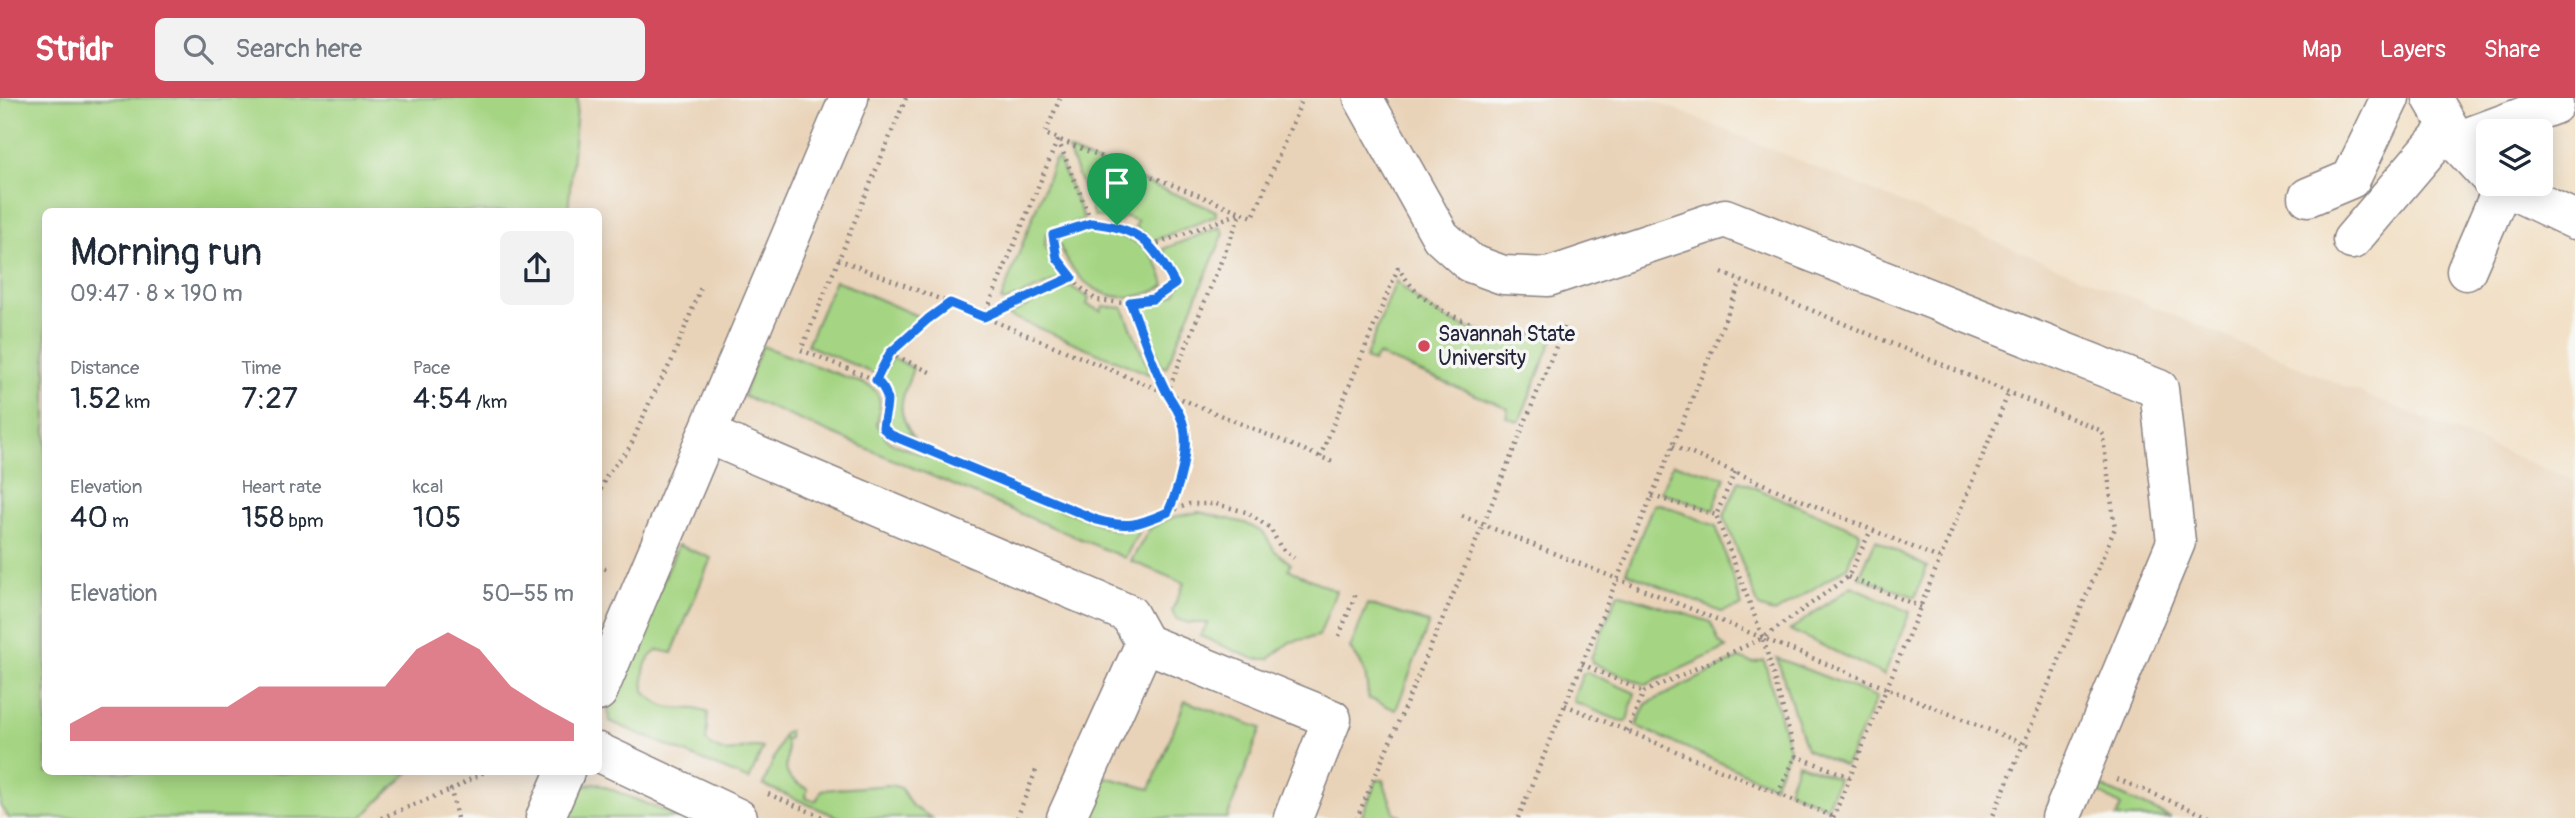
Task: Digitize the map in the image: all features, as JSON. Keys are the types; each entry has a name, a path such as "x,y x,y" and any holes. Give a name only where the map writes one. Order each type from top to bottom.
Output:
{"street":[{"path":"602,683 849,98"},
{"path":"1363,98 1441,237 1470,264 1503,275 1548,277 1725,218 2159,389 2176,542 2061,818"},
{"path":"2308,197 2351,179 2390,98"},
{"path":"2352,240 2446,122 2554,105"},
{"path":"2446,122 2476,157"},
{"path":"2466,271 2492,196"},
{"path":"2526,196 2575,220"},
{"path":"707,434 1129,614 1145,643 1332,719 1293,818"},
{"path":"1066,818 1145,643"},
{"path":"602,754 738,818"},
{"path":"545,818 564,775"}],"path":[{"path":"906,98 801,350 876,380 884,387 888,399 883,428 891,435 1097,520 1119,526 1141,523 1189,503 1216,503 1246,512 1270,528 1281,548 1294,558"},
{"path":"1060,98 1045,134 1253,218 1303,98"},
{"path":"1058,139 1091,223"},
{"path":"984,317 1058,139"},
{"path":"1151,246 1241,213"},
{"path":"1167,393 1241,213"},
{"path":"1091,223 1117,225 1141,237 1159,255 1175,284 1153,299 1130,302 1096,300 1057,258 1053,235 1091,223"},
{"path":"838,259 1333,462"},
{"path":"1320,457 1398,268 1417,292 1443,312 1472,324 1512,332 1538,332 1564,327 1483,525 1357,818"},
{"path":"1722,273 2102,431 2115,528 1992,818"},
{"path":"984,317 1072,277"},
{"path":"1518,818 1741,281"},
{"path":"602,487 607,475 630,447 672,360 701,287"},
{"path":"1130,302 1185,430 1178,491 1168,512"},
{"path":"876,380 890,353 950,303"},
{"path":"890,353 932,373"},
{"path":"1565,705 1833,817 2009,392"},
{"path":"1673,446 1941,559"},
{"path":"1735,472 1716,515 1763,638 1796,756 1778,793"},
{"path":"1652,496 1716,515"},
{"path":"1462,516 2029,746"},
{"path":"1627,731 1644,692 1763,638 1848,577 1871,530"},
{"path":"1848,577 1921,607"},
{"path":"1339,636 1356,593"},
{"path":"1582,664 1644,692"},
{"path":"1796,756 1850,777"},
{"path":"1017,818 1037,768"},
{"path":"381,818 451,790 478,775"},
{"path":"2110,776 2213,818"},
{"path":"451,790 457,818"}],"shaded area":[{"name":"Savannah State University","path":"0,98 1648,98 2575,481 2575,818 0,818"}],"green space":[{"path":"0,98 578,98 568,208 42,208 42,775 406,775 361,818 9,818 0,806"},
{"path":"1068,150 1216,211 1216,216 1153,241 1135,227 1138,221 1124,216 1120,221 1094,216"},
{"path":"1055,159 1059,160 1084,219 1046,234 1045,245 1063,278 1005,302 1001,300"},
{"path":"1220,227 1224,233 1166,368 1161,366 1141,310 1175,294 1180,285 1163,249"},
{"path":"1098,230 1123,236 1142,246 1156,262 1165,286 1147,294 1130,297 1114,296 1086,283 1074,271 1057,239"},
{"path":"835,280 922,318 895,343 875,374 807,345"},
{"path":"1396,281 1432,311 1469,328 1508,336 1554,336 1519,422 1506,417 1508,408 1378,355 1373,362 1365,359"},
{"path":"1070,286 1089,298 1087,305 1101,311 1103,306 1123,308 1151,375 1007,315"},
{"path":"762,346 870,386 879,398 877,424 889,442 1117,531 1140,529 1125,558 743,396"},
{"path":"892,357 913,368 903,395 902,410 903,418 913,436 891,428 890,391 881,378"},
{"path":"1673,464 1725,477 1713,510 1661,492"},
{"path":"1739,481 1860,532 1847,567 1775,613 1759,607 1724,516"},
{"path":"1660,504 1716,526 1742,606 1721,612 1626,572 1653,505"},
{"path":"1199,512 1245,523 1264,533 1274,550 1291,564 1288,569 1336,591 1319,636 1290,642 1269,659 1254,659 1200,636 1208,623 1189,623 1176,619 1172,611 1184,583 1131,561 1150,528 1173,517"},
{"path":"1876,540 1927,567 1915,597 1859,577"},
{"path":"678,545 711,558 672,653 658,650 646,663 644,691 653,700 670,708 708,713 706,741 715,748 729,752 763,748 749,780 609,721 608,710"},
{"path":"1852,586 1910,612 1884,675 1790,630"},
{"path":"1618,593 1711,622 1719,642 1726,648 1646,685 1592,663 1591,658"},
{"path":"1368,604 1429,623 1396,710 1368,698 1364,672 1350,649"},
{"path":"1739,658 1753,663 1764,660 1789,749 1774,786 1636,726 1646,704"},
{"path":"1777,658 1877,697 1845,766 1806,749"},
{"path":"1587,672 1635,693 1627,721 1620,721 1574,702 1583,674"},
{"path":"1185,701 1261,728 1227,818 1087,818 1105,777 1150,789"},
{"path":"789,731 789,739 785,740 787,773 790,778 808,789 805,798 816,801 822,790 891,785 901,788 912,806 932,818 840,818 763,785 784,734"},
{"path":"1798,763 1838,779 1827,807 1788,790"},
{"path":"1377,780 1383,780 1394,812 1403,818 1361,818"},
{"path":"2091,782 2171,818 2116,818 2121,806 2095,790"},
{"path":"596,783 680,818 562,818 570,800 578,791"}],"place":[{"name":"Savannah State University","path":"1424,346"}],"route":[{"path":"1091,223 1117,225 1141,237 1151,246 1175,284 1153,299 1130,302 1185,430 1178,491 1168,512 1141,523 1119,526 1097,520 891,435 883,428 888,399 884,387 876,380 890,353 907,337 950,303 984,317 1072,277 1057,258 1053,235 1091,223"}]}
